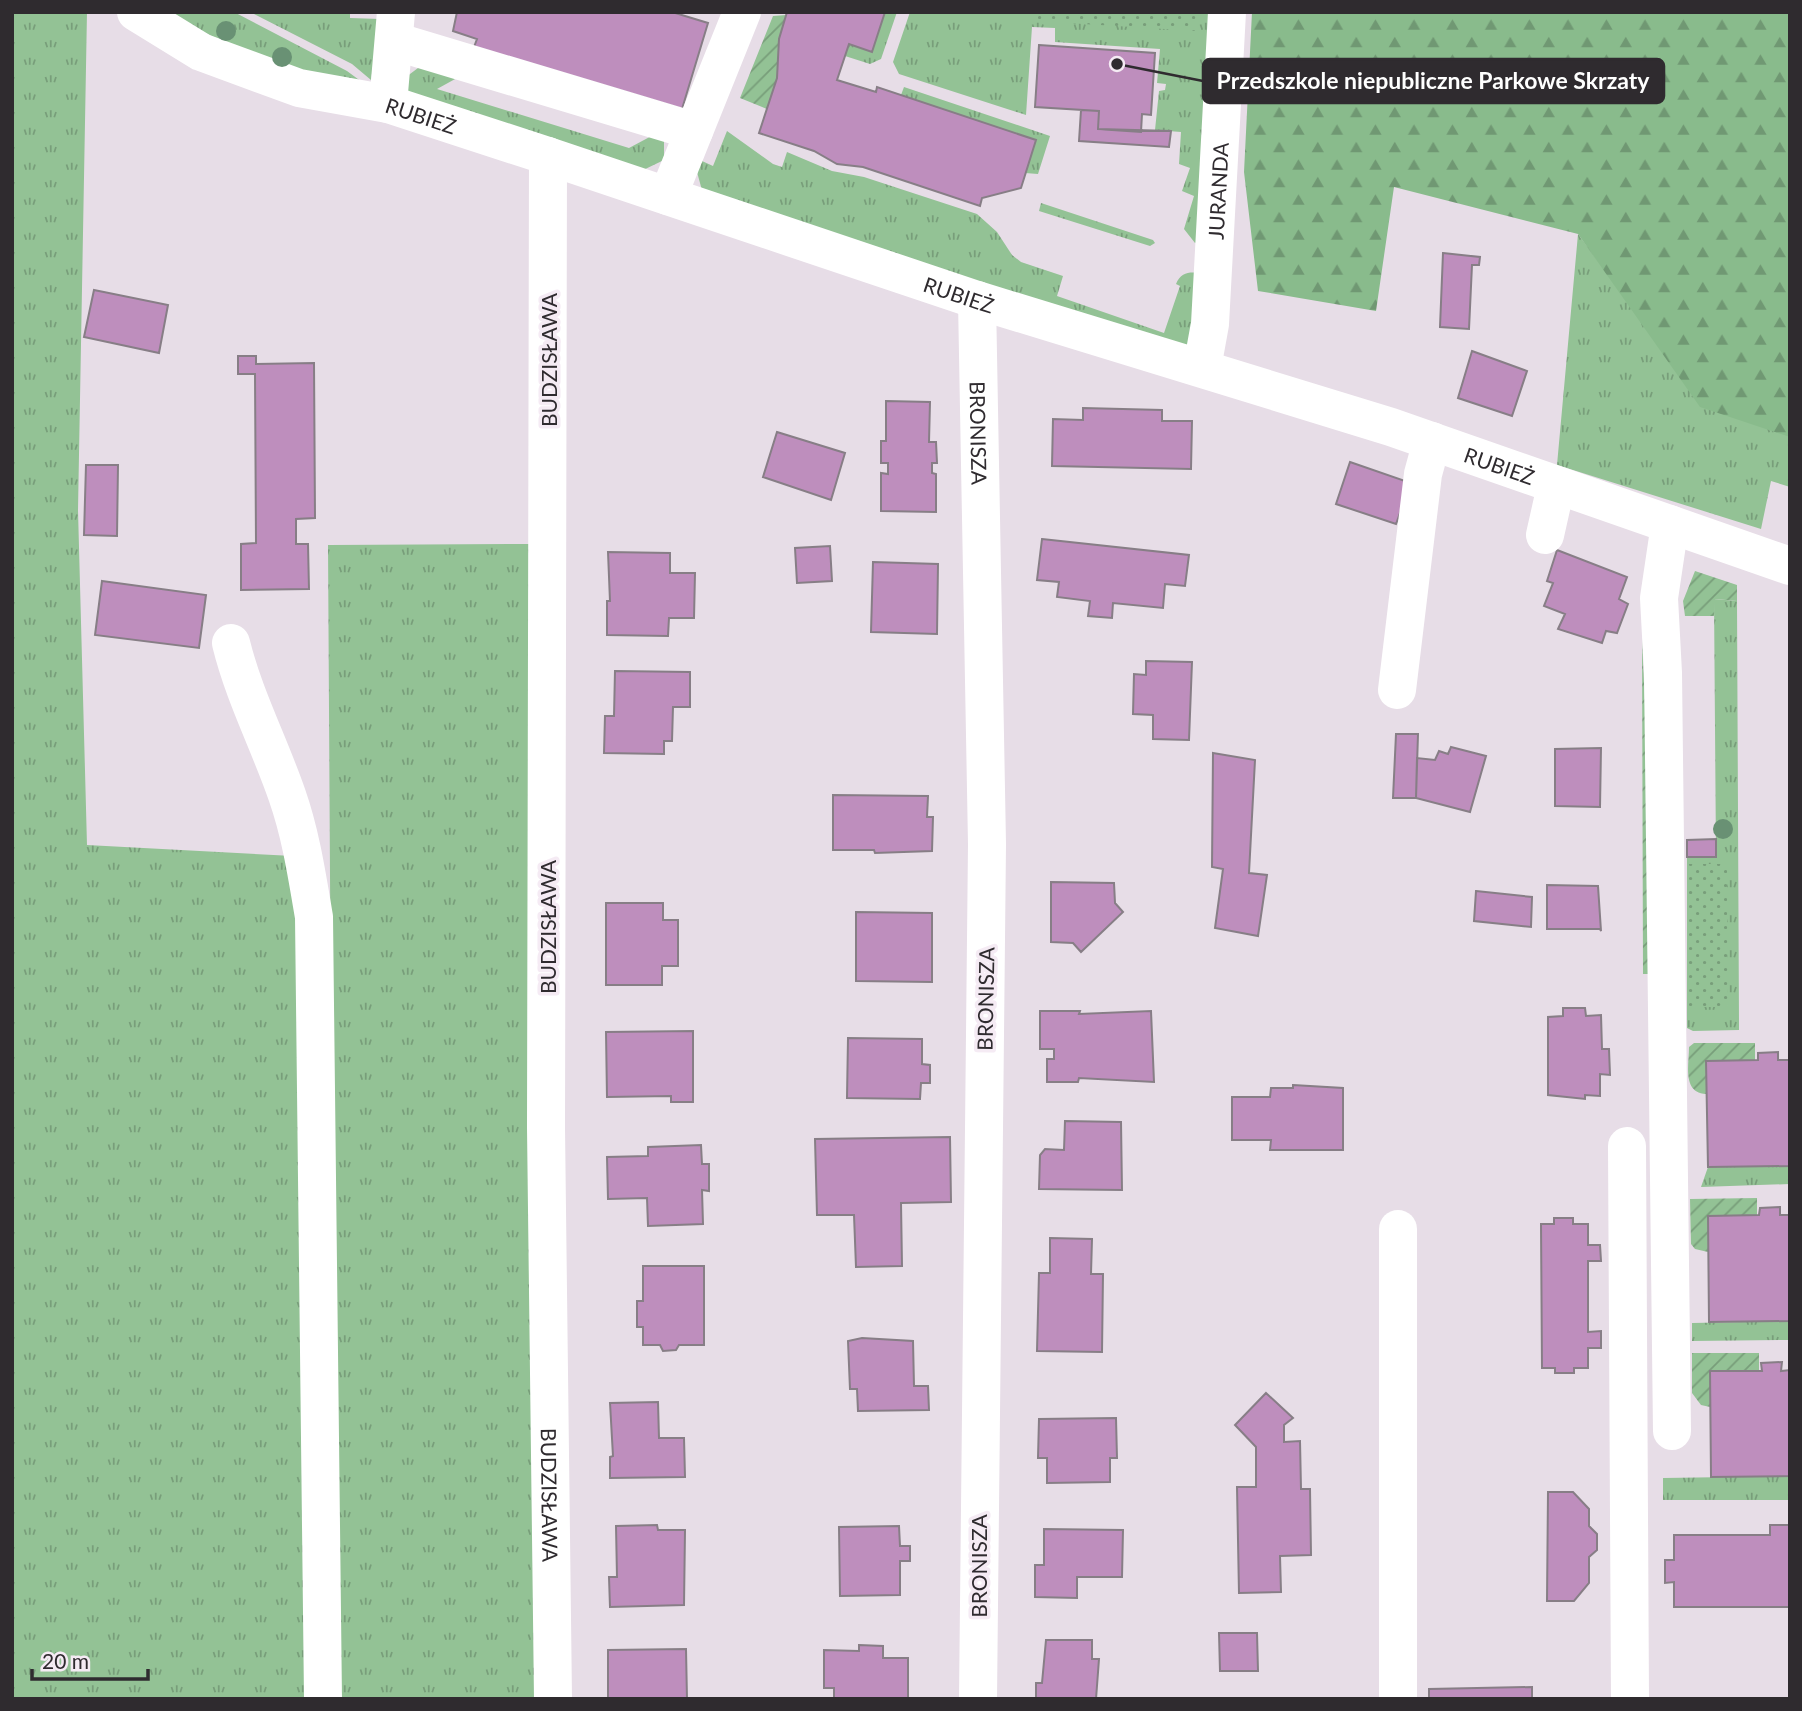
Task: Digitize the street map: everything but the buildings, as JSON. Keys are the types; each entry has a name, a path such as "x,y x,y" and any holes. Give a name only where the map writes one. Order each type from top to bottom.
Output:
{"street":[{"name":"RUBIEŻ","path":"136,12 201,52 299,88 388,104 977,300 1432,441 1790,566"},
{"path":"667,196 742,12"},
{"name":"JURANDA","path":"1202,368 1210,324 1227,12"},
{"path":"388,104 395,27 694,131"},
{"name":"BUDZISŁAWA","path":"548,156 546,1128 553,1699"},
{"name":"BRONISZA","path":"977,300 987,844 978,1699"},
{"path":"1397,690 1423,474 1432,441"},
{"path":"1545,535 1556,486"},
{"path":"1670,524 1659,598 1663,673 1672,1431"},
{"path":"231,643 242,686 287,796 304,857 314,917 323,1699"},
{"path":"1627,1146 1630,1699"},
{"path":"1398,1229 1398,1699"}],"green space":[{"path":"12,12 87,12 78,510 87,845 293,856 302,909 314,1699 12,1699"},
{"path":"161,12 234,12 347,71 366,85 364,88 254,56"},
{"path":"250,12 350,12 350,18 380,19 371,80 352,64"},
{"path":"885,12 897,12 881,59 870,64 845,56 849,44 872,52"},
{"path":"910,12 1216,12 1202,239 1195,243 1184,229 1194,196 1182,191 1190,168 1179,164 1181,132 1155,130 1159,91 1165,90 1166,84 1157,83 1160,49 1055,42 1055,28 1032,27 1026,115 899,74 893,62"},
{"path":"1036,12 1199,12 1197,31 1035,21"},
{"path":"1252,12 1790,12 1790,437 1700,407 1578,234 1394,187 1376,311 1258,291 1244,172"},
{"path":"1790,12 1790,487 1771,481 1761,529 1557,465 1578,234 1609,276"},
{"path":"786,15 779,39 777,78 767,109 740,98 773,16"},
{"path":"422,65 466,73 437,89 629,148 659,132 664,140 664,160 637,173 406,101 406,77"},
{"path":"904,87 1050,136 1038,174 1025,173 1036,140 901,95"},
{"path":"727,131 773,164 782,167 787,152 832,171 864,177 977,214 997,232 1012,255 1021,262 1063,276 1057,296 1164,333 1180,286 1176,284 1178,280 1186,274 1200,273 1195,338 1178,352 703,194 697,172 702,161 713,166"},
{"path":"1041,203 1153,240 1155,243 1150,246 1039,211"},
{"path":"532,544 537,1699 335,1699 328,545"},
{"path":"1695,571 1737,585 1737,601 1715,599 1714,616 1685,616 1683,601"},
{"path":"1714,599 1737,601 1739,1030 1693,1031 1687,1028 1687,1007 1728,1006 1687,914 1687,857 1716,856"},
{"path":"1642,638 1657,974 1643,974"},
{"path":"1687,864 1727,864 1728,1007 1687,1007"},
{"path":"1694,1043 1755,1043 1755,1060 1706,1061 1706,1094 1698,1092 1693,1089 1688,1077 1689,1047"},
{"path":"1790,1166 1790,1184 1701,1187 1708,1167"},
{"path":"1757,1198 1757,1216 1708,1216 1708,1252 1695,1249 1691,1244 1690,1199"},
{"path":"1790,1321 1790,1340 1692,1341 1692,1323"},
{"path":"1692,1353 1759,1353 1759,1371 1710,1371 1710,1407 1701,1405 1692,1393"},
{"path":"1790,1476 1790,1500 1663,1500 1663,1478"}],"place":[{"name":"Przedszkole niepubliczne Parkowe Skrzaty","path":"1117,64"}]}
